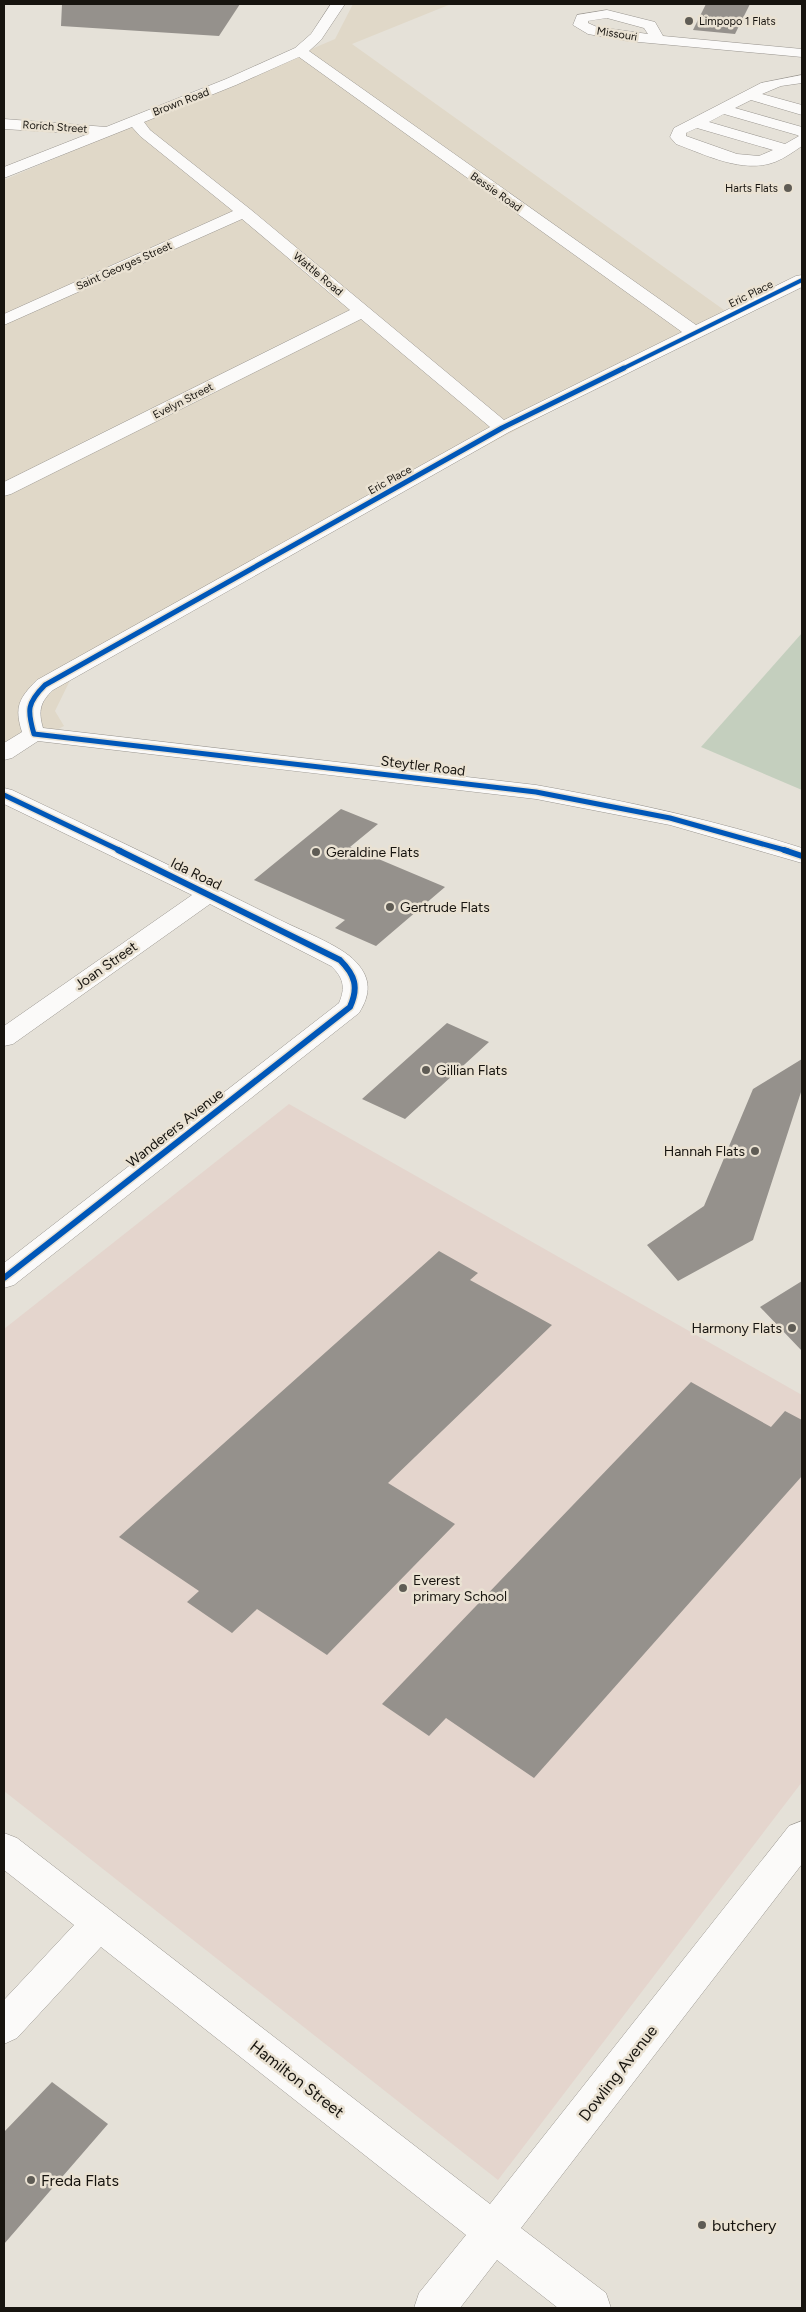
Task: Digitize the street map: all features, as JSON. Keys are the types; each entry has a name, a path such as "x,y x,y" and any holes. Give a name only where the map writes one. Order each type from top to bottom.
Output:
{"street":[{"name":"Brown Road","path":"4,173 231,82 300,51 316,37 338,4"},
{"path":"658,40 802,52"},
{"name":"Bessie Road","path":"300,51 694,332"},
{"path":"802,79 779,82 750,95 679,131 678,137 682,142 740,160 768,159 802,140"},
{"path":"750,95 802,110"},
{"path":"722,109 802,132"},
{"name":"Wattle Road","path":"134,120 145,133 244,212 502,428"},
{"path":"696,123 786,148"},
{"name":"Rorich Street","path":"4,124 106,131"},
{"name":"Saint Georges Street","path":"4,320 244,212"},
{"name":"Eric Place","path":"34,734 28,714 29,704 35,694 46,685 502,428 802,280"},
{"name":"Evelyn Street","path":"4,490 362,311"},
{"path":"4,754 34,734"},
{"name":"Steytler Road","path":"34,734 544,793 606,804 687,822 768,844 802,856"},
{"name":"Ida Road","path":"4,795 340,960 351,970 357,983 356,994"},
{"name":"Joan Street","path":"4,1038 209,894"},
{"name":"Wanderers Avenue","path":"4,1278 350,1007 356,994"},
{"name":"Dowling Avenue","path":"434,2308 802,1837"},
{"name":"Hamilton Street","path":"4,1849 591,2308"},
{"path":"4,2026 99,1924"}],"shaded area":[{"path":"353,4 451,4 352,44 731,315 78,664 55,711 64,726 4,757 4,180 335,39"},
{"name":"Everest primary School","path":"289,1104 802,1395 802,1782 498,2180 4,1791 4,1329"}],"green space":[{"path":"802,633 802,790 701,747"}],"building":[{"path":"62,4 240,4 219,36 61,26"},
{"path":"706,4 750,4 735,34 693,30"},
{"path":"341,809 378,824 350,847 445,887 376,946 335,928 345,920 254,880"},
{"name":"Gillian Flats","path":"447,1023 489,1042 405,1119 362,1099"},
{"name":"Hannah Flats","path":"802,1059 802,1089 753,1240 678,1281 647,1245 704,1206 753,1089"},
{"path":"439,1251 478,1273 470,1280 552,1325 388,1483 455,1524 327,1655 257,1609 232,1633 187,1602 199,1591 119,1537"},
{"name":"Harmony Flats","path":"802,1281 802,1351 760,1307"},
{"path":"691,1382 771,1427 785,1411 802,1420 802,1476 534,1778 446,1718 429,1736 382,1704"},
{"name":"Freda Flats","path":"52,2082 108,2124 4,2244 4,2132"}],"cycle path":[{"path":"802,280 502,428 45,685 38,691 29,707 34,734 536,792 670,818 736,835 802,856"},
{"path":"4,795 340,960 356,981 355,993 350,1007 4,1278"}],"place":[{"name":"Limpopo 1 Flats","path":"689,21"},
{"name":"Harts Flats","path":"788,188"},
{"name":"Geraldine Flats","path":"316,852"},
{"name":"Gertrude Flats","path":"390,907"},
{"name":"Gillian Flats","path":"426,1070"},
{"name":"Hannah Flats","path":"755,1151"},
{"name":"Harmony Flats","path":"792,1328"},
{"name":"Everest primary School","path":"403,1588"},
{"name":"Freda Flats","path":"31,2180"},
{"name":"butchery","path":"702,2225"}]}
